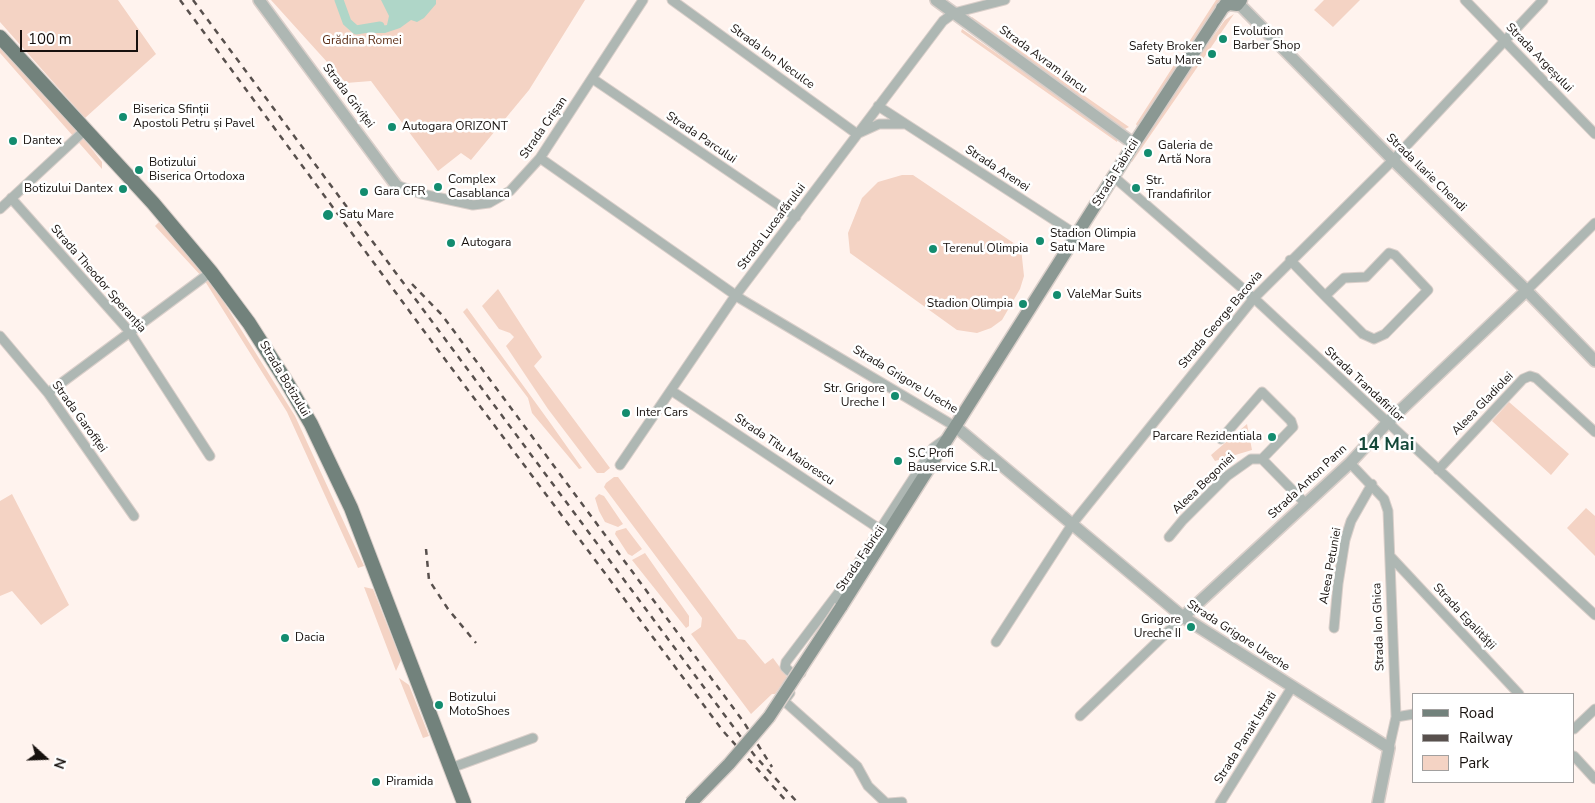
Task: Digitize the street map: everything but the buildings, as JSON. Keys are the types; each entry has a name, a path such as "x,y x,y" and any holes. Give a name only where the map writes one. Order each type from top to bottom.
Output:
{"main road":[{"name":"Strada Fabricii","path":"691,803 729,764 769,717 841,607 946,438 956,427 1134,144 1231,3"},
{"name":"Strada Botizului","path":"0,37 84,131 152,203 211,272 249,323 286,381 333,468 351,508 452,768 468,803"},
{"name":"Strada Botizului","path":"460,788 464,803"}],"street":[{"name":"Strada Griviței","path":"259,0 396,185"},
{"name":"Strada Crișan","path":"396,185 447,200 473,204 489,204 510,190 540,158 643,0"},
{"name":"Strada Ion Neculce","path":"672,0 857,134"},
{"name":"Strada Avram Iancu","path":"936,0 1134,144"},
{"path":"954,13 1005,0"},
{"name":"Strada Argeșului","path":"1465,0 1595,134"},
{"name":"Strada George Bacovia","path":"996,642 1073,523 1254,298 1290,260 1393,160 1543,0"},
{"name":"Strada Ilarie Chendi","path":"1231,3 1527,290 1595,362"},
{"name":"Strada Luceafărului","path":"620,465 736,295 943,21 954,13"},
{"name":"Strada Parcului","path":"593,79 796,218"},
{"name":"Strada Arenei","path":"878,106 1077,235"},
{"path":"857,134 879,124 904,124"},
{"path":"0,209 84,131"},
{"name":"Strada Grigore Ureche","path":"540,158 736,295 956,427 1183,617 1389,748"},
{"name":"Strada Trandafirilor","path":"1114,176 1254,298 1595,615"},
{"name":"Strada Theodor Speranția","path":"11,198 128,331 210,456"},
{"name":"Strada Anton Pann","path":"1080,716 1183,617 1350,462 1595,223"},
{"path":"1290,260 1363,334 1374,339 1385,334 1428,290 1389,253 1366,277 1347,276 1326,296"},
{"path":"48,393 128,331 211,272"},
{"name":"Strada Garofiței","path":"0,336 48,393 134,516"},
{"name":"Aleea Gladiolei","path":"1438,470 1523,379 1530,376 1536,378 1595,432"},
{"name":"Strada Titu Maiorescu","path":"672,391 881,530"},
{"name":"Aleea Begoniei","path":"1170,537 1183,520 1227,476 1244,462 1251,459 1262,459 1293,427 1291,421 1262,392 1221,438"},
{"name":"Strada Fabricii","path":"946,438 944,456 804,673 794,674 785,667 786,662 842,588 934,448 946,438"},
{"path":"1262,459 1306,504"},
{"name":"Strada Ion Ghica","path":"1350,462 1384,498 1388,511 1396,717 1378,803"},
{"name":"Aleea Petuniei","path":"1334,628 1345,540 1351,521 1372,484"},
{"name":"Strada Egalității","path":"1390,556 1518,693"},
{"path":"804,673 784,701 857,766 872,790 888,803 902,802"},
{"name":"Strada Panait Istrati","path":"1220,803 1292,687"},
{"path":"1575,728 1595,709"},
{"path":"1396,717 1412,714"},
{"path":"452,768 533,738"},
{"path":"1575,757 1595,779"}],"green space":[{"path":"0,0 118,0 156,54 85,118 0,22"},
{"name":"Grădina Romei","path":"271,0 585,0 529,90 471,160 461,153 438,171 371,81 346,83"},
{"path":"1216,0 1220,0 1220,4 1137,126 1136,124"},
{"path":"1324,0 1360,0 1333,27 1314,10"},
{"path":"1234,14 1132,162 1130,162 1170,96 1225,20"},
{"path":"972,17 1129,127 1125,129 971,20"},
{"path":"962,29 1118,138 1117,142 961,32"},
{"path":"0,43 80,134 102,162 102,169 0,53"},
{"path":"902,175 913,175 1021,248 1024,276 1020,289 1002,320 991,328 977,333 957,330 850,253 848,233 862,198 878,182"},
{"path":"159,222 207,275 295,416 364,566 358,568 287,412 203,278 155,226"},
{"path":"498,289 542,357 534,366 610,468 604,473 597,473 592,467 548,409 506,346 514,337 510,333 499,329 482,306"},
{"path":"467,308 582,468 579,469 532,413 528,398 463,312"},
{"path":"1509,402 1569,454 1551,475 1492,421"},
{"path":"1247,424 1252,450 1215,461 1211,455"},
{"path":"614,477 618,477 738,639 745,640 765,664 773,658 787,677 775,694 772,694 751,714 691,634 701,627 702,618 604,487"},
{"path":"12,494 69,605 41,625 12,591 0,596 0,501"},
{"path":"599,494 604,496 623,524 618,527 605,522 595,498"},
{"path":"1586,508 1595,516 1595,556 1567,528"},
{"path":"626,528 642,549 632,556 628,554 615,534 616,531"},
{"path":"645,553 689,616 689,626 686,628 632,560"},
{"path":"364,587 373,589 401,660 396,671"},
{"path":"399,678 409,685 429,736 423,738"}],"shaded area":[{"path":"337,0 339,0 347,22 356,30 387,25 389,16 381,0 436,0 436,4 424,18 417,22 411,20 400,28 385,33 355,33 345,24"}],"waterway":[{"path":"339,0 347,22 356,30 380,26"}],"railway":[{"path":"180,0 441,354 723,731 788,803"},
{"path":"193,0 755,756 798,803"},
{"path":"412,284 442,315 743,721 772,767"},
{"path":"426,549 429,580 448,609 476,643"}],"place":[{"name":"Evolution Barber Shop","path":"1223,39"},
{"name":"Safety Broker Satu Mare","path":"1212,54"},
{"name":"Biserica Sfinții Apostoli Petru și Pavel","path":"123,117"},
{"name":"Autogara ORIZONT","path":"392,127"},
{"name":"Dantex","path":"13,141"},
{"name":"Galeria de Artă Nora","path":"1148,153"},
{"name":"Botizului Biserica Ortodoxa","path":"139,170"},
{"name":"Complex Casablanca","path":"438,187"},
{"name":"Str. Trandafirilor","path":"1136,188"},
{"name":"Botizului Dantex","path":"123,189"},
{"name":"Gara CFR","path":"364,192"},
{"name":"Satu Mare","path":"328,215"},
{"name":"Stadion Olimpia Satu Mare","path":"1040,241"},
{"name":"Autogara","path":"451,243"},
{"name":"Terenul Olimpia","path":"933,249"},
{"name":"ValeMar Suits","path":"1057,295"},
{"name":"Stadion Olimpia","path":"1023,304"},
{"name":"Str. Grigore Ureche I","path":"895,396"},
{"name":"Inter Cars","path":"626,413"},
{"name":"Parcare Rezidentiala","path":"1272,437"},
{"name":"S.C Profi Bauservice S.R.L","path":"898,461"},
{"name":"Grigore Ureche II","path":"1191,627"},
{"name":"Dacia","path":"285,638"},
{"name":"Botizului MotoShoes","path":"439,705"},
{"name":"Piramida","path":"376,782"}],"district":[{"name":"14 Mai","path":"1386,446"}]}
